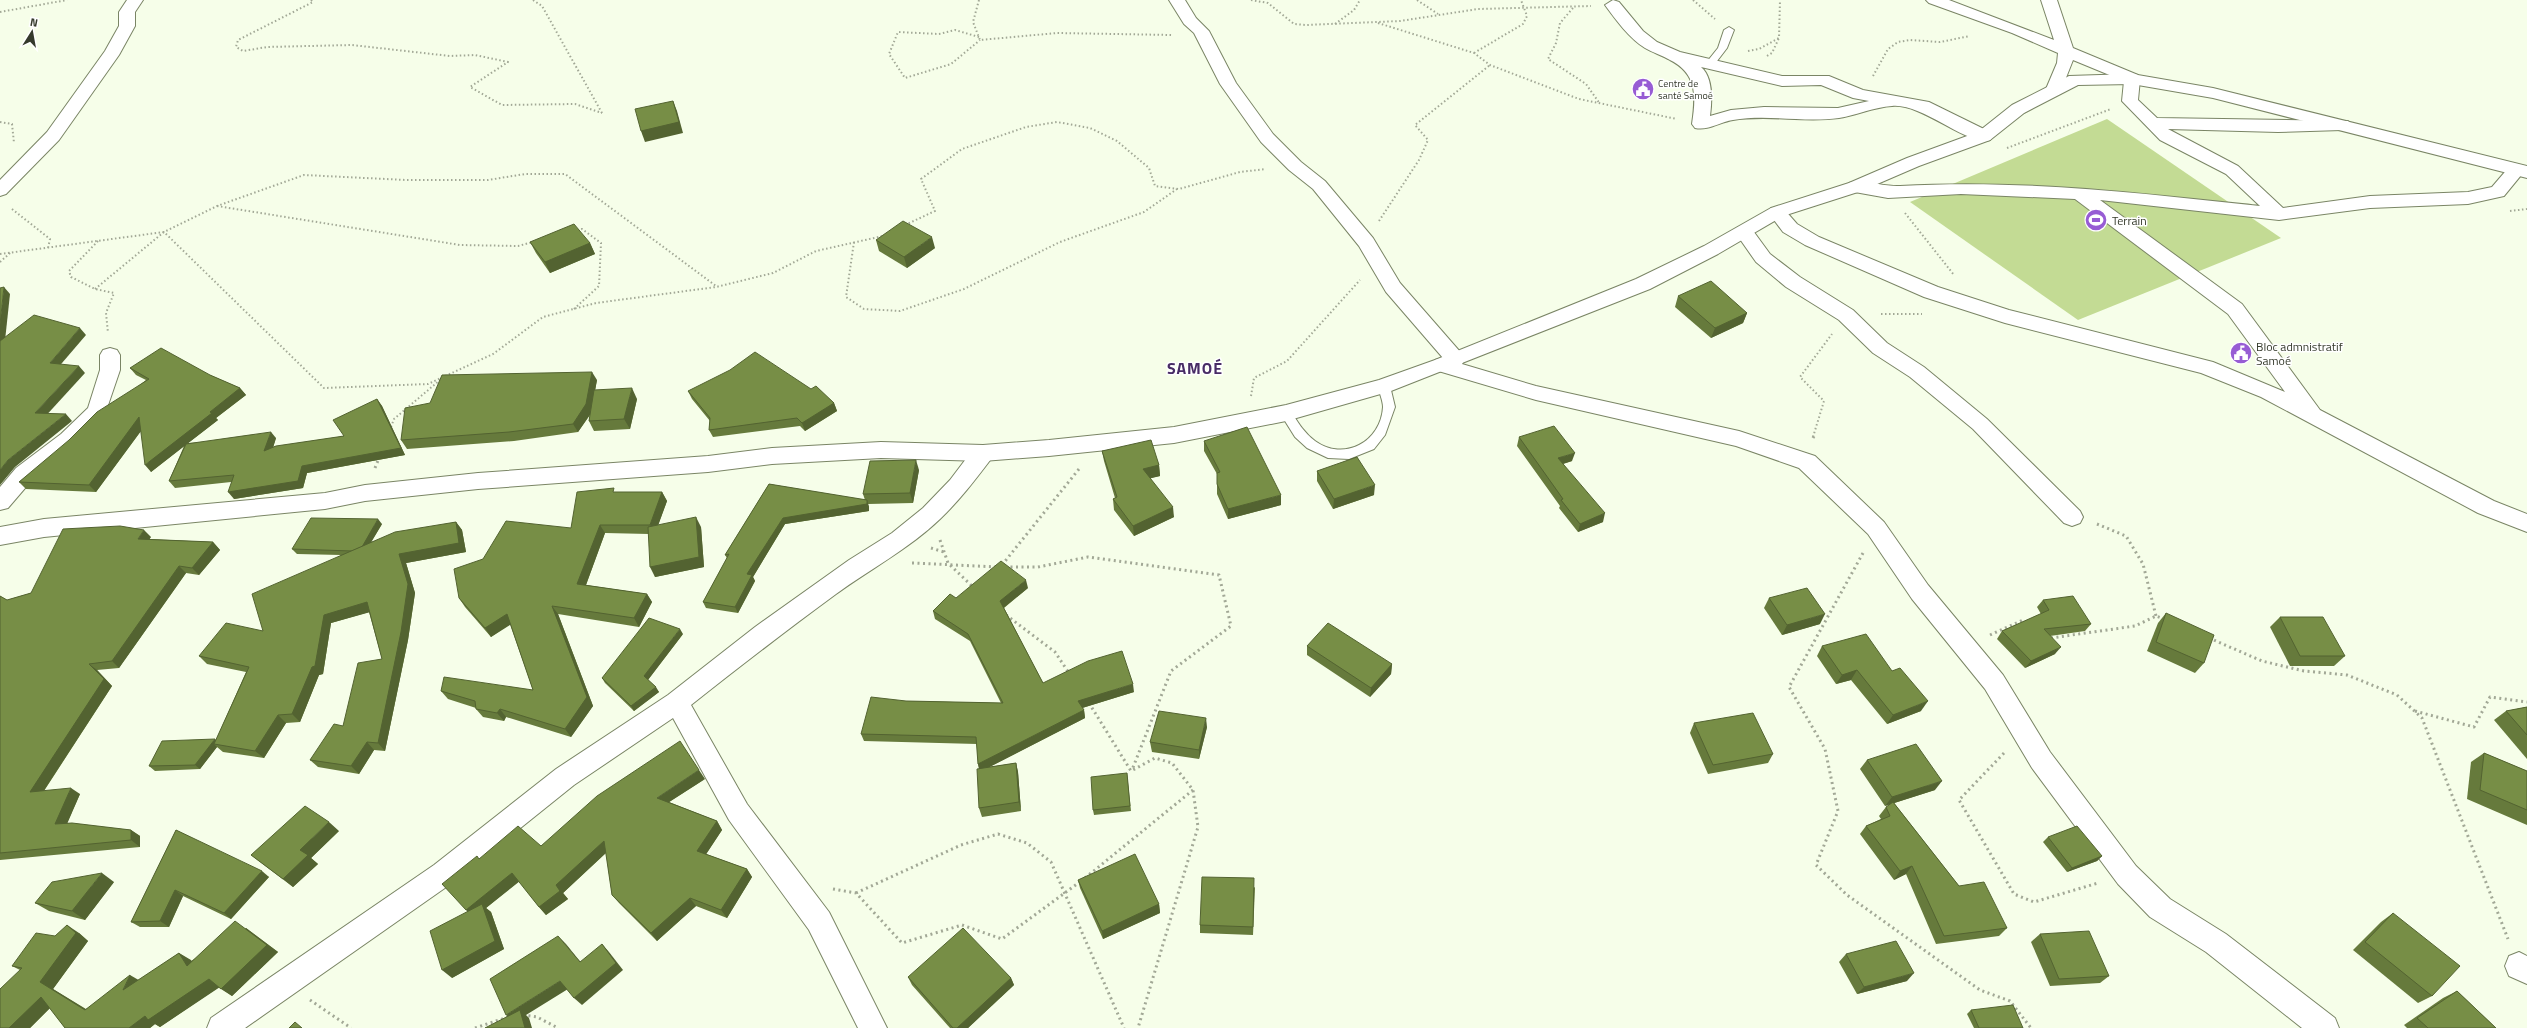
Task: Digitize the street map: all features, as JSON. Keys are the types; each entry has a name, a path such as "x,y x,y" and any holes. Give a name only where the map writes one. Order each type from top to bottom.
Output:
{"street":[{"path":"4,196 26,162 53,136 113,52 127,26 127,12 135,0"},
{"path":"1177,0 1190,21 1201,31 1228,84 1267,138 1295,166 1319,185 1366,242 1398,293 1448,362 1536,393 1619,410 1739,439 1807,462 1876,528 1920,592 1994,682 2041,760 2127,875 2160,908 2216,943 2325,1028"},
{"path":"1934,0 2018,30 2066,52 2132,78"},
{"path":"2049,0 2066,52 2066,63 2054,89"},
{"path":"1613,5 1637,34 1652,45 1676,56 1697,72 1704,98 1701,124 1730,115 1764,112 1838,113 1895,100"},
{"path":"1676,56 1714,60 1782,82 1823,80 1858,94 1923,106 1984,136"},
{"path":"0,536 44,528 325,501 365,493 478,481 700,465 772,456 881,450 983,453 1174,435 1286,413 1384,386 1448,362 1650,280 1744,232 1777,212 1855,187 1913,162 1984,136 2018,109 2054,89 2075,80 2097,78 2132,78 2213,93 2342,125 2521,174"},
{"path":"2132,78 2130,102 2166,136 2232,170 2279,214"},
{"path":"2149,119 2278,127 2342,125"},
{"path":"1855,187 1888,192 1961,188 2079,193 2279,214 2370,202 2468,198 2498,192 2521,174"},
{"path":"2079,193 2235,309 2311,413"},
{"path":"1777,212 1790,228 1843,256 1931,292 1982,309 2206,367 2268,392 2311,413 2480,504 2527,523"},
{"path":"1744,232 1769,263 1793,282 1846,315 1880,348 1916,372 1980,424 2072,517"},
{"path":"0,502 24,474 68,440 97,412 110,370 110,355"},
{"path":"220,1028 287,984 443,874 565,777 677,702 763,634 857,566 900,539 931,514 958,486 983,453"},
{"path":"677,702 702,751 738,812 819,921 873,1028"}],"lane":[{"path":"1714,60 1728,36 1729,30"},
{"path":"1286,413 1299,434 1311,445 1328,453 1350,454 1370,446 1381,432 1389,407 1384,386"}],"path":[{"path":"0,12 67,0"},
{"path":"311,0 313,2 238,40 236,47 243,51 266,47 352,45 450,56 475,55 508,62 470,87 502,105 575,104 602,113 542,6 533,0"},
{"path":"979,0 973,22 979,38"},
{"path":"1251,0 1268,3 1294,24 1376,22 1478,9 1573,8 1613,5"},
{"path":"1335,24 1354,10 1360,0"},
{"path":"1417,0 1438,15"},
{"path":"1474,53 1523,24 1527,16 1521,0"},
{"path":"1714,60 1759,49 1779,38 1780,0"},
{"path":"1573,8 1560,23 1556,43 1548,59 1586,84 1600,104"},
{"path":"1376,22 1474,53 1490,65 1579,99 1701,124"},
{"path":"979,38 951,64 904,78 890,54 898,32 939,34 954,30 979,38 1057,33 1160,37 1201,31"},
{"path":"1858,94 1882,65 1888,49 1895,43 1914,39 1936,42"},
{"path":"1366,242 1419,160 1428,140 1415,125 1477,78 1490,65"},
{"path":"2002,150 2115,108 2149,119"},
{"path":"0,122 12,124 15,150 26,162"},
{"path":"903,226 935,211 920,179 962,149 1026,126 1057,122 1090,128 1117,141 1149,168 1155,186 1178,188 1240,172 1295,166"},
{"path":"95,288 164,232 217,206 304,175 406,180 488,180 525,174 565,174 716,287"},
{"path":"854,242 846,297 864,309 900,311 933,298 964,289 1060,242 1144,212 1178,188"},
{"path":"1888,192 1982,309"},
{"path":"4,196 17,215 50,239 48,248"},
{"path":"217,206 460,245 518,246 540,240"},
{"path":"573,310 599,286 601,243 582,229 575,231"},
{"path":"164,232 324,388 428,384 493,354 543,317 596,304 716,287 773,273 816,251 888,234"},
{"path":"0,254 10,254 99,240 164,232"},
{"path":"99,240 69,271 71,277 95,288 114,293 106,313 110,355"},
{"path":"0,262 10,254"},
{"path":"1248,420 1254,378 1287,361 1360,280 1380,265"},
{"path":"1807,462 1824,401 1800,376 1846,315 1928,314"},
{"path":"388,434 394,419 443,377"},
{"path":"1001,567 1101,441"},
{"path":"365,493 379,456"},
{"path":"931,514 950,565"},
{"path":"2072,517 2108,527 2126,536 2144,564 2156,616"},
{"path":"1876,528 1789,687 1824,749 1838,811 1816,865 1847,895 1980,990 2010,1001 2031,1028"},
{"path":"950,565 1038,567 1088,557 1219,575 1231,626 1171,671 1131,771"},
{"path":"911,563 941,561 950,565 979,592"},
{"path":"1002,612 1055,652 1073,678"},
{"path":"2044,635 2049,639 2135,626 2156,616 2170,622"},
{"path":"1965,646 2023,620 2033,628"},
{"path":"2204,636 2262,661 2304,671 2347,675 2397,695 2422,718 2523,968"},
{"path":"2414,710 2474,727 2490,697 2527,702"},
{"path":"1086,698 1131,771"},
{"path":"2004,746 2004,753 1959,800 2014,894 2034,902 2127,875"},
{"path":"1131,771 1155,758 1172,764 1194,790 1198,828 1138,1028"},
{"path":"856,893 902,943 962,925 1002,939 1064,894 1194,790"},
{"path":"789,882 856,893 961,845 998,834 1027,843 1051,862 1124,1028"},
{"path":"287,984 351,1028"},
{"path":"475,1028 506,1016 530,1014 545,1020 558,1028"}],"green space":[{"name":"Terrain","path":"2107,119 2281,238 2078,320 1910,202"}],"building":[{"path":"673,101 679,122 641,131 635,109"},
{"path":"903,221 932,237 904,257 876,240"},
{"path":"574,224 590,243 545,262 530,242"},
{"path":"1711,281 1747,313 1715,328 1678,296"},
{"path":"4,287 0,324 0,288"},
{"path":"34,315 80,328 50,363 79,366 35,413 66,414 8,460 0,470 0,341"},
{"path":"161,348 210,375 240,388 210,412 212,413 145,465 139,417 89,485 19,482 69,440 97,412 149,379 130,368"},
{"path":"755,352 811,389 816,386 834,403 802,423 797,418 709,430 710,418 688,391 730,370"},
{"path":"592,372 586,404 573,424 509,432 401,440 405,408 430,403 442,375"},
{"path":"632,388 624,419 589,421 594,390"},
{"path":"377,399 401,448 302,466 298,481 228,492 234,475 169,481 186,444 271,432 264,451 276,446 344,436 333,420"},
{"path":"1554,426 1575,453 1558,458 1605,513 1580,524 1561,500 1563,499 1519,437"},
{"path":"1247,427 1281,495 1228,509 1217,484 1217,473 1220,472 1204,441"},
{"path":"1151,440 1159,465 1143,469 1173,507 1133,526 1113,499 1117,497 1102,451"},
{"path":"1357,457 1375,485 1334,499 1317,471"},
{"path":"916,460 910,493 863,494 870,461"},
{"path":"769,484 867,500 867,504 783,518 747,574 752,575 735,607 703,602 729,554 725,555"},
{"path":"614,488 613,492 662,492 650,525 600,525 577,584 647,594 634,618 552,606 587,697 565,729 500,709 497,713 476,709 475,701 441,691 444,677 533,690 507,614 485,628 459,598 454,569 483,559 506,521 571,528 577,492"},
{"path":"696,517 699,557 650,567 648,527"},
{"path":"311,518 378,519 362,547 352,551 292,549"},
{"path":"456,522 459,543 399,554 408,584 401,632 378,743 367,742 351,766 310,760 334,724 343,726 358,663 382,659 367,602 324,615 315,666 312,667 292,714 278,715 255,751 214,744 249,667 199,656 226,623 263,631 252,594 395,532"},
{"path":"120,526 144,530 138,539 213,542 192,568 179,566 112,661 89,664 104,679 30,792 71,788 55,824 72,823 131,830 131,840 0,853 0,596 7,600 31,593 63,529"},
{"path":"1001,561 1026,580 1000,601 1043,683 1088,661 1122,651 1133,684 1078,701 1084,710 978,764 976,737 861,734 871,697 906,701 1003,703 968,634 933,611 950,594 956,598"},
{"path":"1807,588 1825,614 1787,625 1769,598"},
{"path":"2073,596 2091,624 2044,629 2061,647 2031,661 2002,631 2049,610 2043,600"},
{"path":"2166,613 2214,635 2204,663 2156,642"},
{"path":"2280,617 2323,617 2345,656 2300,656"},
{"path":"649,618 680,629 644,676 656,687 631,706 602,678"},
{"path":"1328,623 1392,664 1371,688 1307,646"},
{"path":"1866,634 1892,671 1900,668 1928,701 1893,715 1857,670 1842,675 1822,646"},
{"path":"2527,707 2527,735 2506,711"},
{"path":"1159,711 1206,718 1199,750 1150,742"},
{"path":"1753,713 1773,754 1713,765 1694,723"},
{"path":"215,739 195,765 149,766 162,741"},
{"path":"680,741 699,770 657,798 717,821 697,851 747,869 721,910 690,898 651,933 612,895 604,841 556,885 560,891 539,907 512,873 466,910 442,884 477,856 479,859 518,826 541,846 597,796"},
{"path":"1916,744 1942,781 1892,797 1867,760"},
{"path":"2484,753 2527,771 2527,810 2480,790"},
{"path":"1016,763 1019,802 979,808 977,769"},
{"path":"1127,773 1130,806 1093,810 1091,777"},
{"path":"1893,802 1959,886 1984,882 2007,928 1944,936 1912,866 1900,871 1866,826 1890,816 1886,807"},
{"path":"305,806 329,822 300,850 308,855 283,879 251,855"},
{"path":"2077,826 2102,856 2072,868 2048,837"},
{"path":"176,830 262,871 224,913 175,890 160,921 131,922"},
{"path":"1135,854 1159,904 1102,931 1078,880"},
{"path":"102,873 72,911 35,903 52,882"},
{"path":"1202,877 1254,878 1253,927 1200,925"},
{"path":"482,904 495,941 442,970 430,931"},
{"path":"2393,913 2460,966 2432,996 2365,942"},
{"path":"235,921 267,945 221,989 209,979 148,1020 145,1016 129,1028 65,1028 41,997 9,1028 0,1028 0,989 22,968 12,966 36,933 55,936 67,925 76,933 40,982 85,1010 130,975 123,990 179,953 187,966"},
{"path":"963,928 1011,978 957,1028 953,1028 908,977"},
{"path":"2089,931 2109,976 2059,979 2040,934"},
{"path":"558,936 580,962 602,944 616,963 574,998 560,981 506,1015 490,979"},
{"path":"1896,941 1914,973 1864,987 1846,954"},
{"path":"2457,991 2496,1028 2428,1028 2417,1018"},
{"path":"2013,1005 2023,1028 1979,1028 1971,1010"},
{"path":"520,1010 525,1028 485,1028"},
{"path":"295,1022 302,1028 289,1028"}],"place":[{"name":"Centre de santé Samoé","path":"1643,89"},
{"name":"Terrain","path":"2096,220"},
{"name":"Bloc admnistratif Samoé","path":"2241,353"}],"district":[{"name":"SAMOÉ","path":"1195,368"}]}
